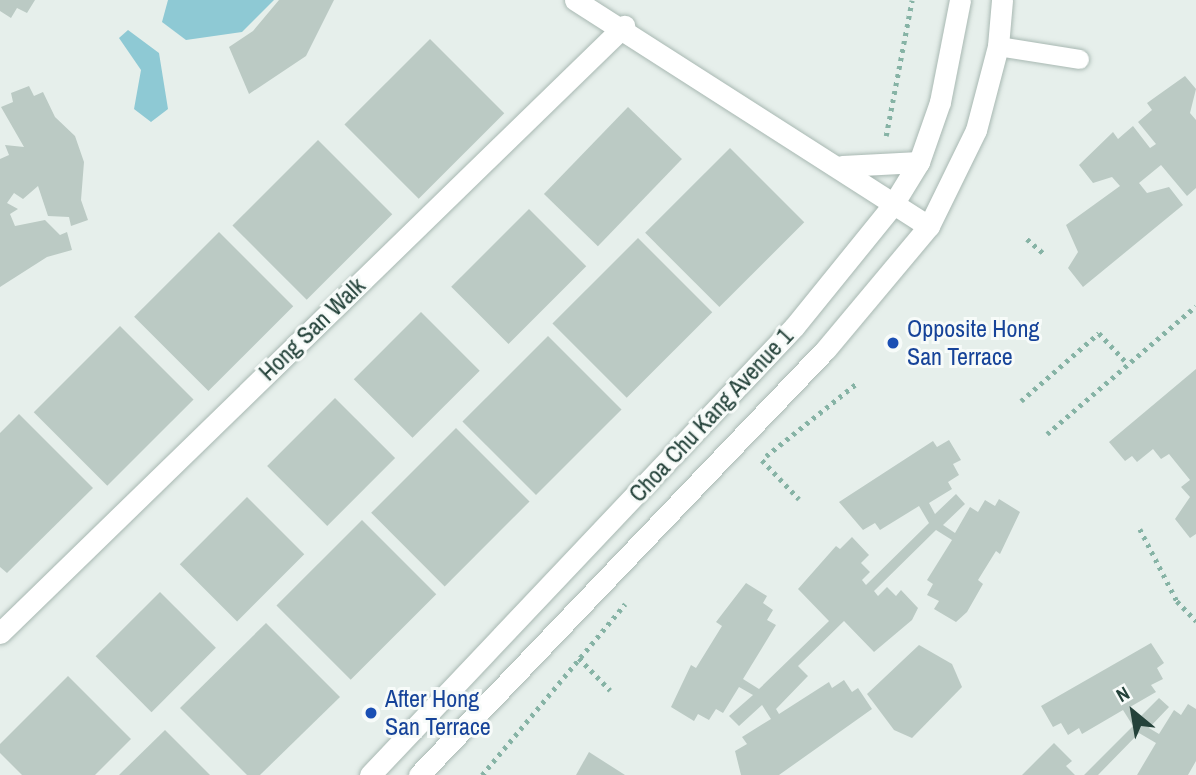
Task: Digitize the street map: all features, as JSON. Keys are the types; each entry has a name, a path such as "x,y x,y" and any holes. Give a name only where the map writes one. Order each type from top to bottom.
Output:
{"street":[{"path":"575,0 624,26 842,166 892,206 929,226"},
{"name":"Choa Chu Kang Avenue 1","path":"370,775 794,327 892,206 919,162 956,41 960,0"},
{"name":"Choa Chu Kang Avenue 1","path":"419,775 826,349 929,226 976,131 998,46 1002,0"},
{"name":"Hong San Walk","path":"0,633 624,26"},
{"path":"842,166 919,162"}],"lane":[{"path":"998,46 1079,59"}],"path":[{"path":"871,165 893,122 912,0"},
{"path":"1027,239 1043,253"},
{"path":"1047,434 1196,306"},
{"path":"1021,401 1099,333 1128,364"},
{"path":"752,469 856,384"},
{"path":"762,460 799,499"},
{"path":"1140,529 1177,601 1196,621"},
{"path":"482,775 635,593"},
{"path":"579,658 610,690"}],"water":[{"path":"168,0 274,0 242,32 186,40 162,22"},
{"path":"128,30 159,53 168,109 151,122 134,109 141,70 119,38"}],"building":[{"path":"0,0 35,0 27,13 17,8 11,18 0,11"},
{"path":"279,0 334,0 306,56 249,94 229,47 253,31"},
{"path":"430,39 504,113 419,199 344,125"},
{"path":"1185,76 1196,89 1190,113 1196,120 1196,188 1187,196 1161,165 1139,183 1147,193 1169,187 1183,205 1083,287 1068,268 1078,252 1066,225 1120,186 1112,177 1093,183 1079,165 1113,132 1118,139 1133,126 1150,148 1156,144 1138,122 1152,110 1147,103"},
{"path":"29,86 34,96 43,92 55,117 75,136 84,162 81,200 88,220 71,226 69,217 48,216 38,186 23,199 14,193 7,203 18,209 10,214 15,226 45,220 60,235 67,232 72,250 47,257 0,287 0,159 9,155 5,145 24,147 1,107 13,102 11,93"},
{"path":"628,107 682,159 598,246 544,194"},
{"path":"318,140 392,214 307,300 232,226"},
{"path":"730,148 804,222 719,307 645,233"},
{"path":"529,209 586,266 508,344 451,287"},
{"path":"219,232 293,306 208,391 134,317"},
{"path":"638,238 712,312 627,398 552,324"},
{"path":"421,312 480,371 413,438 354,379"},
{"path":"120,326 194,400 107,486 34,412"},
{"path":"548,336 622,410 536,495 462,422"},
{"path":"1196,369 1196,534 1190,538 1175,519 1190,497 1181,487 1190,480 1169,454 1161,459 1153,449 1137,462 1132,456 1125,461 1109,442"},
{"path":"335,398 395,458 327,526 267,466"},
{"path":"19,414 93,488 7,573 0,567 0,433"},
{"path":"456,428 530,502 445,586 371,513"},
{"path":"949,440 961,460 953,464 959,475 948,482 952,489 929,503 935,514 956,494 965,504 943,525 955,533 970,507 978,512 985,500 995,506 999,499 1020,512 1000,554 996,551 978,580 983,584 967,612 956,622 934,609 939,601 927,595 933,584 927,580 952,540 936,530 874,591 878,596 887,587 896,596 901,590 918,608 912,620 874,652 844,621 798,666 808,676 776,709 779,714 829,682 832,688 844,680 852,692 858,688 872,709 779,775 741,775 735,751 747,744 742,737 771,719 762,705 739,726 729,716 753,695 739,687 723,713 716,709 709,720 698,714 694,721 671,707 691,665 696,668 722,626 716,622 746,583 767,596 763,603 773,610 767,620 776,625 743,679 759,689 829,621 798,589 836,546 840,549 852,537 869,555 861,563 870,572 862,580 866,585 929,523 919,506 880,530 875,523 863,530 839,502 933,441 937,447"},
{"path":"247,497 304,554 237,621 180,564"},
{"path":"362,520 436,594 351,680 276,606"},
{"path":"160,592 216,648 152,712 96,656"},
{"path":"266,623 340,697 260,775 247,775 180,708"},
{"path":"1151,643 1164,663 1157,668 1163,679 1151,685 1156,692 1130,707 1138,719 1159,698 1169,707 1149,728 1159,734 1174,710 1181,715 1188,704 1196,709 1196,761 1188,775 1137,775 1156,743 1139,733 1098,775 1084,775 1133,726 1123,710 1082,734 1079,728 1068,735 1061,723 1053,727 1041,706"},
{"path":"919,645 952,664 962,687 912,738 894,730 867,694"},
{"path":"68,676 131,739 95,775 22,775 0,753 0,744"},
{"path":"165,730 210,775 119,775 122,772"},
{"path":"1054,743 1072,761 1066,766 1075,775 1022,775"},
{"path":"589,752 625,775 576,775"}],"place":[{"name":"Opposite Hong San Terrace","path":"893,343"},
{"name":"After Hong San Terrace","path":"371,713"}]}
